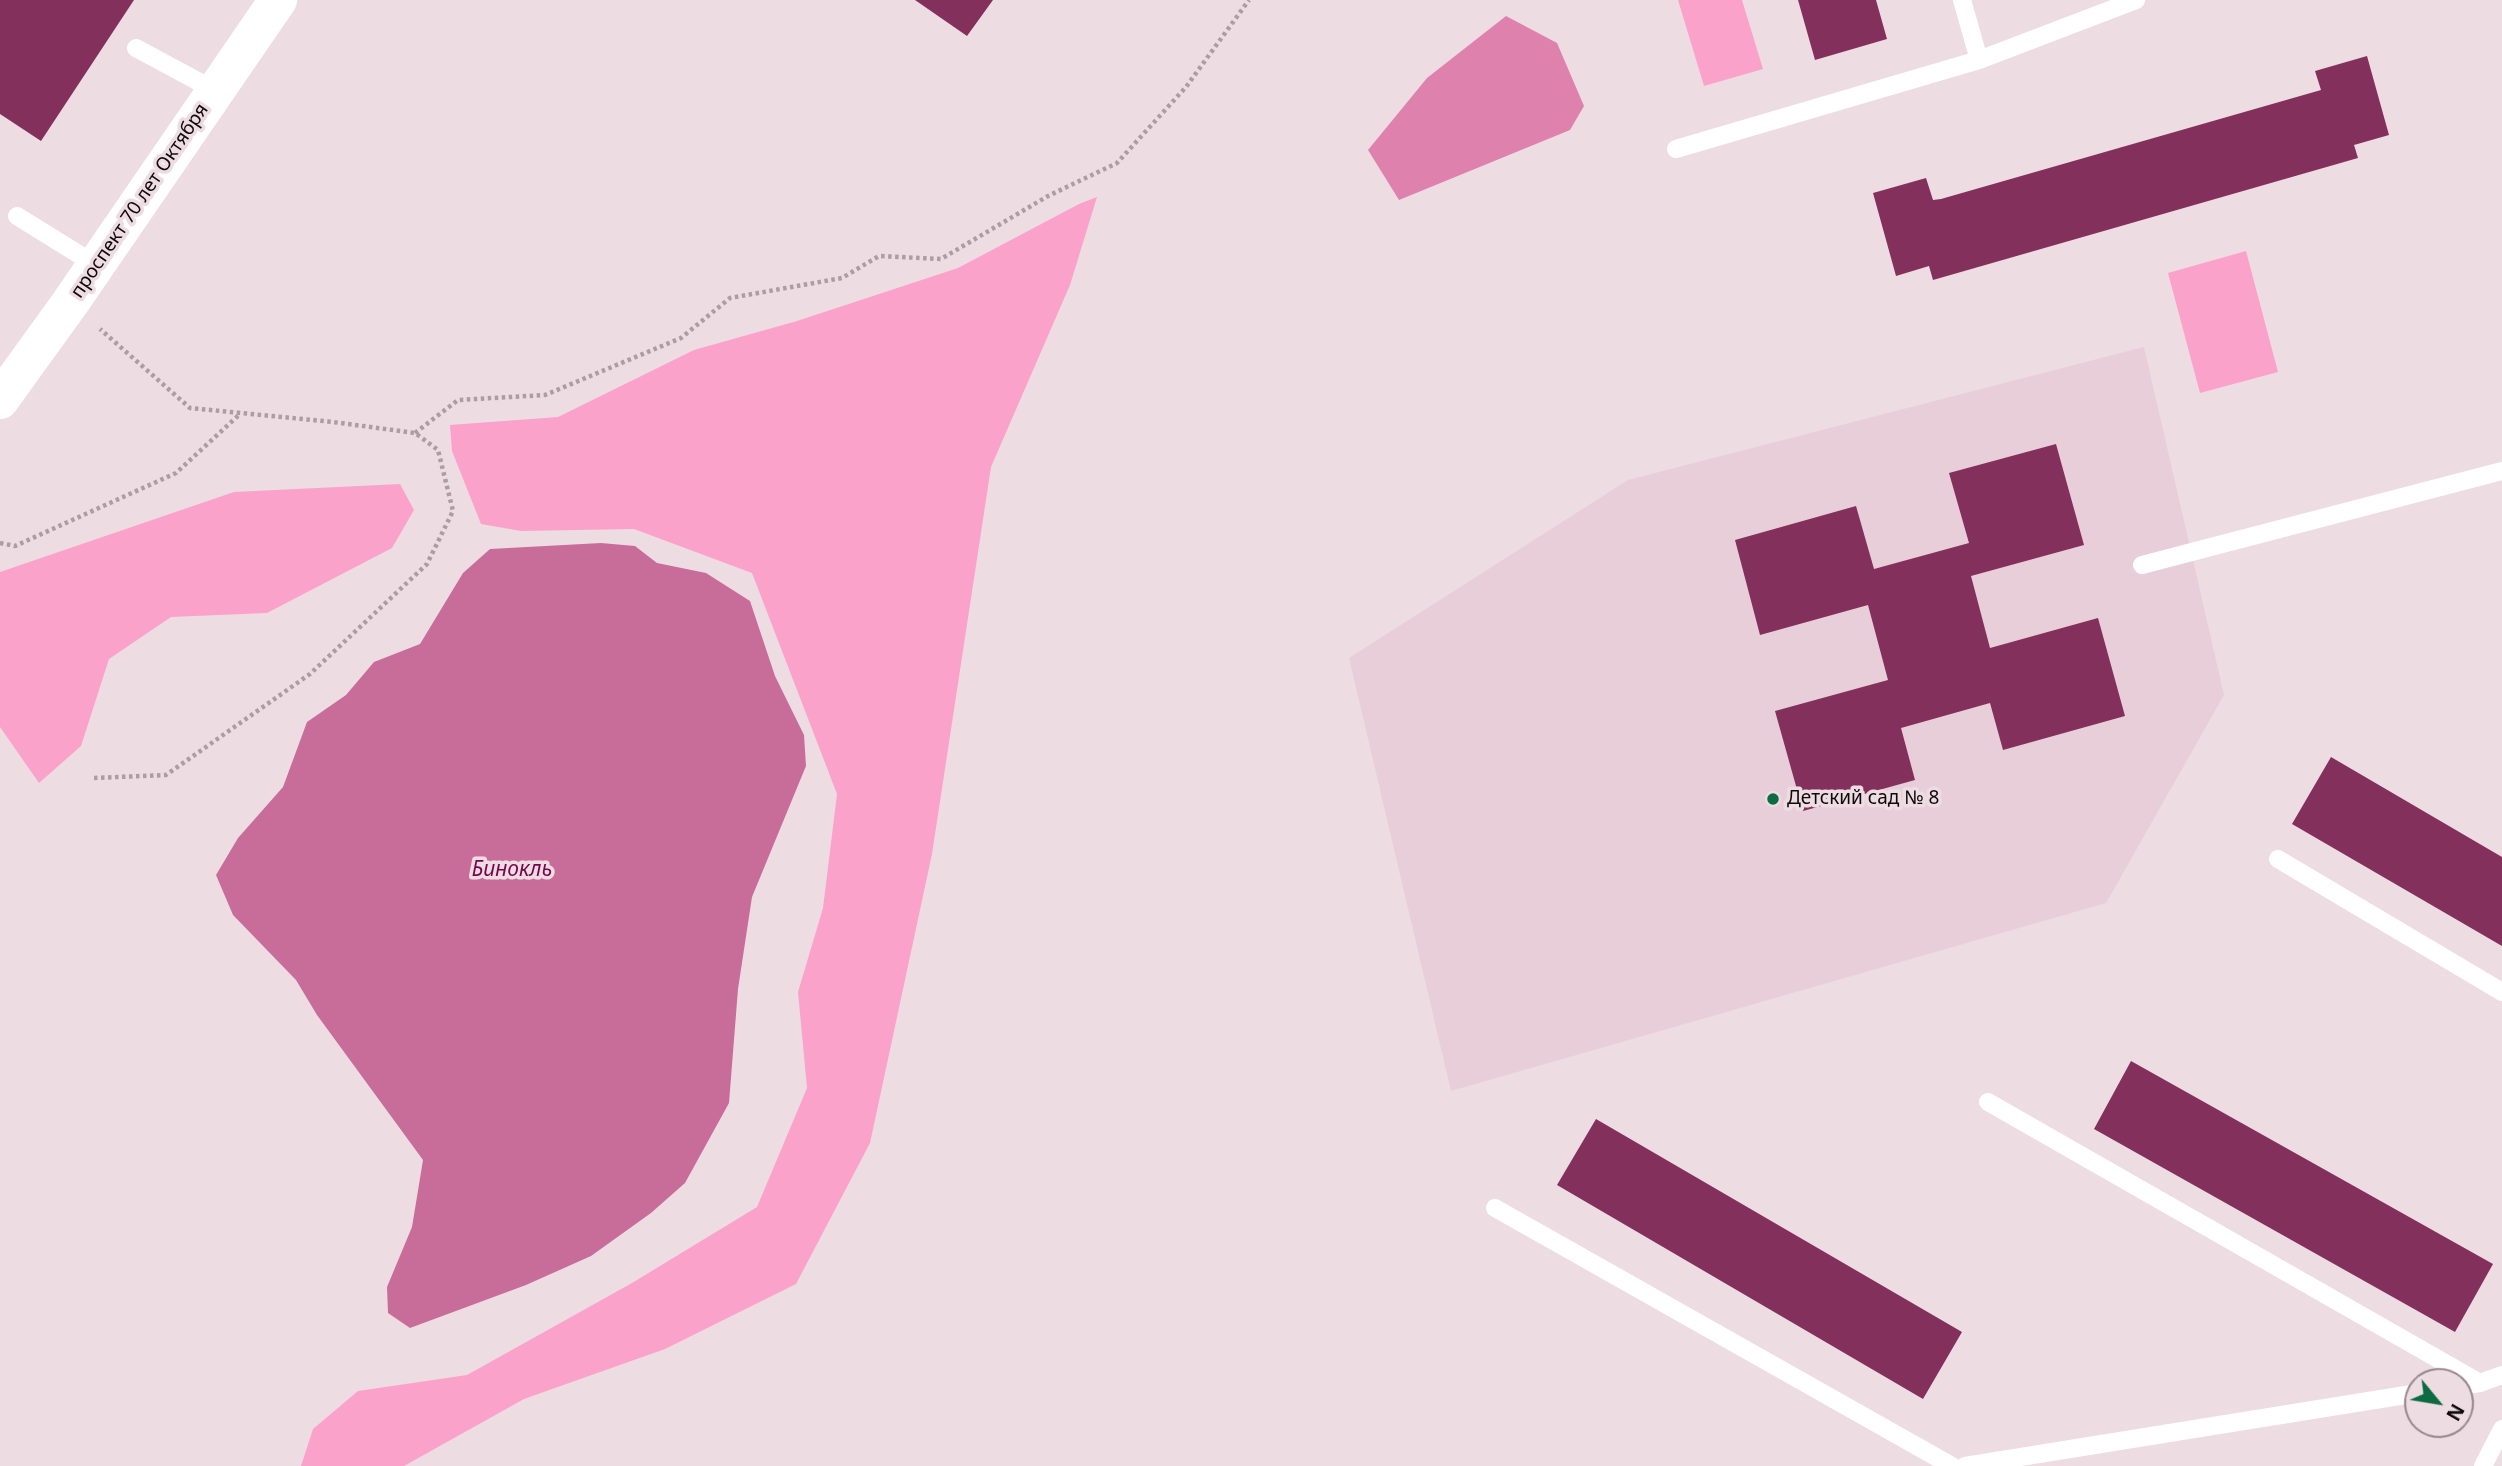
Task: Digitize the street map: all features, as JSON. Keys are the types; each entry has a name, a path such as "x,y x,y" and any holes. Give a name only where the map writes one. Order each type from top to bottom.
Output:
{"main road":[{"name":"проспект 70 лет Октября","path":"0,400 70,303 278,0"}],"lane":[{"path":"1962,0 1979,60"},
{"path":"1676,149 1979,60 2136,0"},
{"path":"136,48 216,91"},
{"path":"17,216 96,265"},
{"path":"2142,565 2502,471"},
{"path":"2278,859 2502,992"},
{"path":"1988,1102 2480,1383"},
{"path":"1495,1208 1952,1466"},
{"path":"2474,1384 2502,1375"},
{"path":"1965,1466 2404,1395"},
{"path":"2483,1466 2497,1451 2502,1429"},
{"path":"2030,1455 2049,1466"}],"path":[{"path":"415,433 458,400 545,395 681,338 730,298 842,278 879,256 941,259 1048,196 1117,163 1186,87 1249,0"},
{"path":"70,303 190,408 415,433 438,450 453,511 427,564 310,674 166,775 94,778"},
{"path":"0,543 15,546 176,473 241,413"}],"shaded area":[{"path":"1678,0 1742,0 1763,69 1704,86"},
{"path":"1506,16 1557,43 1584,106 1570,130 1399,200 1368,150 1427,78"},
{"path":"1097,197 1070,285 991,467 932,854 870,1143 796,1284 665,1349 524,1399 404,1466 301,1466 313,1429 358,1391 467,1375 632,1283 757,1207 807,1088 798,992 823,908 837,794 752,573 634,529 521,531 481,524 452,451 450,425 558,417 694,350 797,321 958,268"},
{"path":"2246,251 2278,372 2200,393 2168,273"},
{"name":"Детский сад № 8","path":"2144,347 2224,695 2106,903 1451,1091 1349,658 1628,480"},
{"path":"400,484 414,510 392,548 267,613 171,617 109,659 81,746 39,783 0,727 0,572 234,492"}],"water":[{"name":"Бинокль","path":"601,543 635,546 657,563 706,573 750,601 775,676 804,735 806,766 752,897 738,989 729,1103 685,1183 651,1213 591,1256 526,1285 410,1328 388,1313 387,1287 412,1227 423,1160 317,1015 296,980 233,915 216,875 238,838 283,787 307,722 346,695 374,662 420,644 463,573 490,549"}],"building":[{"path":"0,0 134,0 41,141 0,114"},
{"path":"915,0 993,0 967,36"},
{"path":"1798,0 1876,0 1887,39 1815,60"},
{"path":"2367,56 2389,135 2354,145 2358,158 1933,280 1929,266 1896,276 1873,193 1926,178 1933,200 1941,199 2321,90 2315,71"},
{"path":"2056,444 2084,545 1971,576 1990,648 2098,618 2125,716 2003,750 1990,703 1901,728 1915,780 1803,811 1775,711 1888,680 1868,605 1760,635 1735,540 1856,506 1874,569 1969,543 1949,473"},
{"path":"2331,757 2502,857 2502,946 2292,824"},
{"path":"2131,1061 2493,1264 2455,1332 2094,1129"},
{"path":"1596,1119 1962,1332 1923,1399 1557,1185"}],"place":[{"name":"Детский сад № 8","path":"1773,799"}]}
